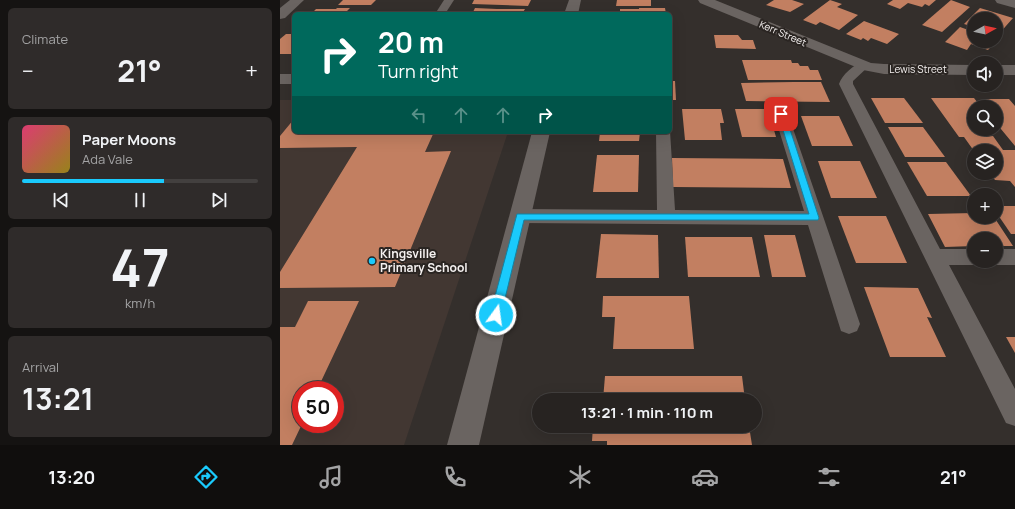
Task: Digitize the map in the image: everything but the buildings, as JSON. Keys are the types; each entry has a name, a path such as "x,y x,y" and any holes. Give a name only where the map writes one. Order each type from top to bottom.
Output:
{"street":[{"path":"280,15 298,0"},
{"path":"571,12 574,0"},
{"name":"Kerr Street","path":"704,0 862,66"},
{"path":"1001,0 1015,4"},
{"name":"Lewis Street","path":"862,66 884,69 967,70"},
{"path":"1003,70 1015,70"},
{"path":"280,79 292,79"},
{"path":"463,445 540,134"}],"lane":[{"path":"441,12 449,0"},
{"path":"862,66 847,80 846,84 1015,414"},
{"path":"781,114 849,324"},
{"path":"663,134 666,217"},
{"path":"520,216 814,218"},
{"path":"934,257 967,257"},
{"path":"1003,257 1015,257"}],"shaded area":[{"name":"Kingsville Primary School","path":"280,100 292,100 292,134 507,134 404,445 280,445"}],"place":[{"name":"Kingsville Primary School","path":"372,261"}],"route":[{"path":"496,315 520,216 814,218 781,114"}]}
